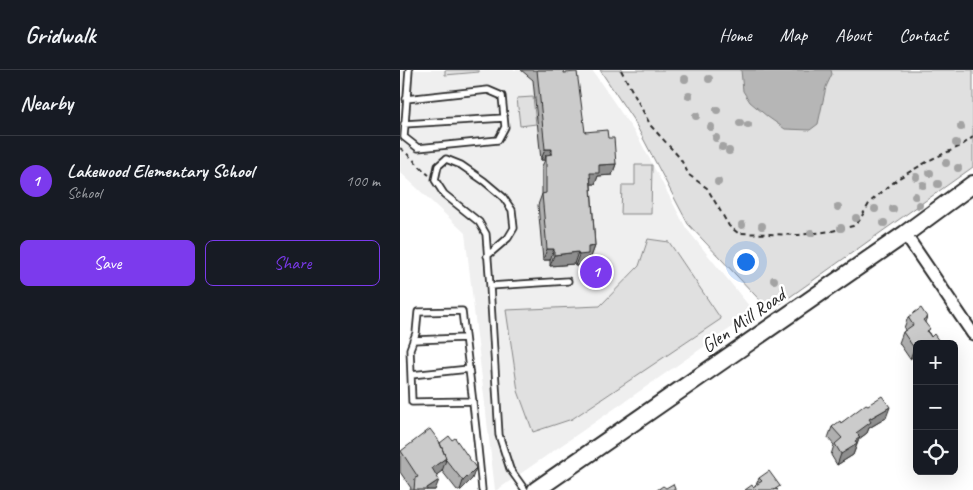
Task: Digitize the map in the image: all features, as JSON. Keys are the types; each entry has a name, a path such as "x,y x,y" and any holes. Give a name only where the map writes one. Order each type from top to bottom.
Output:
{"main road":[{"name":"Glen Mill Road","path":"536,490 905,234 973,184"}],"street":[{"path":"905,234 973,334"}],"lane":[{"path":"406,99 488,90 502,96 505,127 498,140 418,148 404,137 404,124 406,99 409,70"},
{"path":"404,124 504,118"},
{"path":"487,256 508,238 514,228 512,210 503,197 461,164 446,159 438,166 435,180 444,194 479,222 486,234 487,256 490,286 499,435 510,469 525,490"},
{"path":"490,286 568,281"},
{"path":"473,401 412,402 410,349 416,333 418,312 462,311 466,338 473,401 482,490"},
{"path":"413,340 466,338"},
{"path":"411,375 469,369"}],"path":[{"path":"621,70 651,126 680,158 689,175 707,188 731,229 742,234 799,235 853,226 859,221 870,202 890,184 918,166 961,146 973,138"},
{"path":"400,148 407,152 416,164 435,180"}],"shaded area":[{"path":"400,70 592,70 639,139 686,228 754,312 497,490 495,490 465,233 400,172"},
{"path":"445,70 479,70 479,72 445,75"},
{"path":"600,70 973,70 973,167 770,311 688,224 634,121"},
{"path":"741,70 831,70 832,74 826,87 818,124 810,130 785,129 750,102 743,91"},
{"path":"533,97 536,124 520,126 517,98"},
{"path":"635,165 652,165 651,214 621,214 622,185 635,185"},
{"path":"648,239 669,242 721,319 572,419 533,432 518,391 506,310 600,306 639,266"}],"building":[{"path":"537,70 564,70 564,73 577,72 585,132 607,130 608,138 614,138 616,164 599,165 599,173 590,173 595,246 588,247 588,254 579,255 578,252 554,255 554,249 547,249 542,194 546,193 546,155 552,154 552,149 545,149"},
{"path":"921,308 927,317 923,320 930,329 927,331 931,337 934,334 938,340 913,340 913,347 903,332 913,325 908,317"},
{"path":"882,396 890,407 869,419 871,422 856,433 860,437 855,441 857,444 841,454 835,444 842,438 832,427 840,421 841,423 866,404 868,405"},
{"path":"430,429 439,441 446,458 432,468 439,480 427,488 427,490 414,490 415,478 418,477 401,451"},
{"path":"449,436 452,440 455,438 476,468 463,481 445,461 446,458 440,443"},
{"path":"769,471 780,486 774,490 745,490 762,481 759,478"},
{"path":"673,484 675,490 657,490 663,486 666,488"}],"place":[{"name":"Lakewood Elementary School","path":"596,272"}]}
